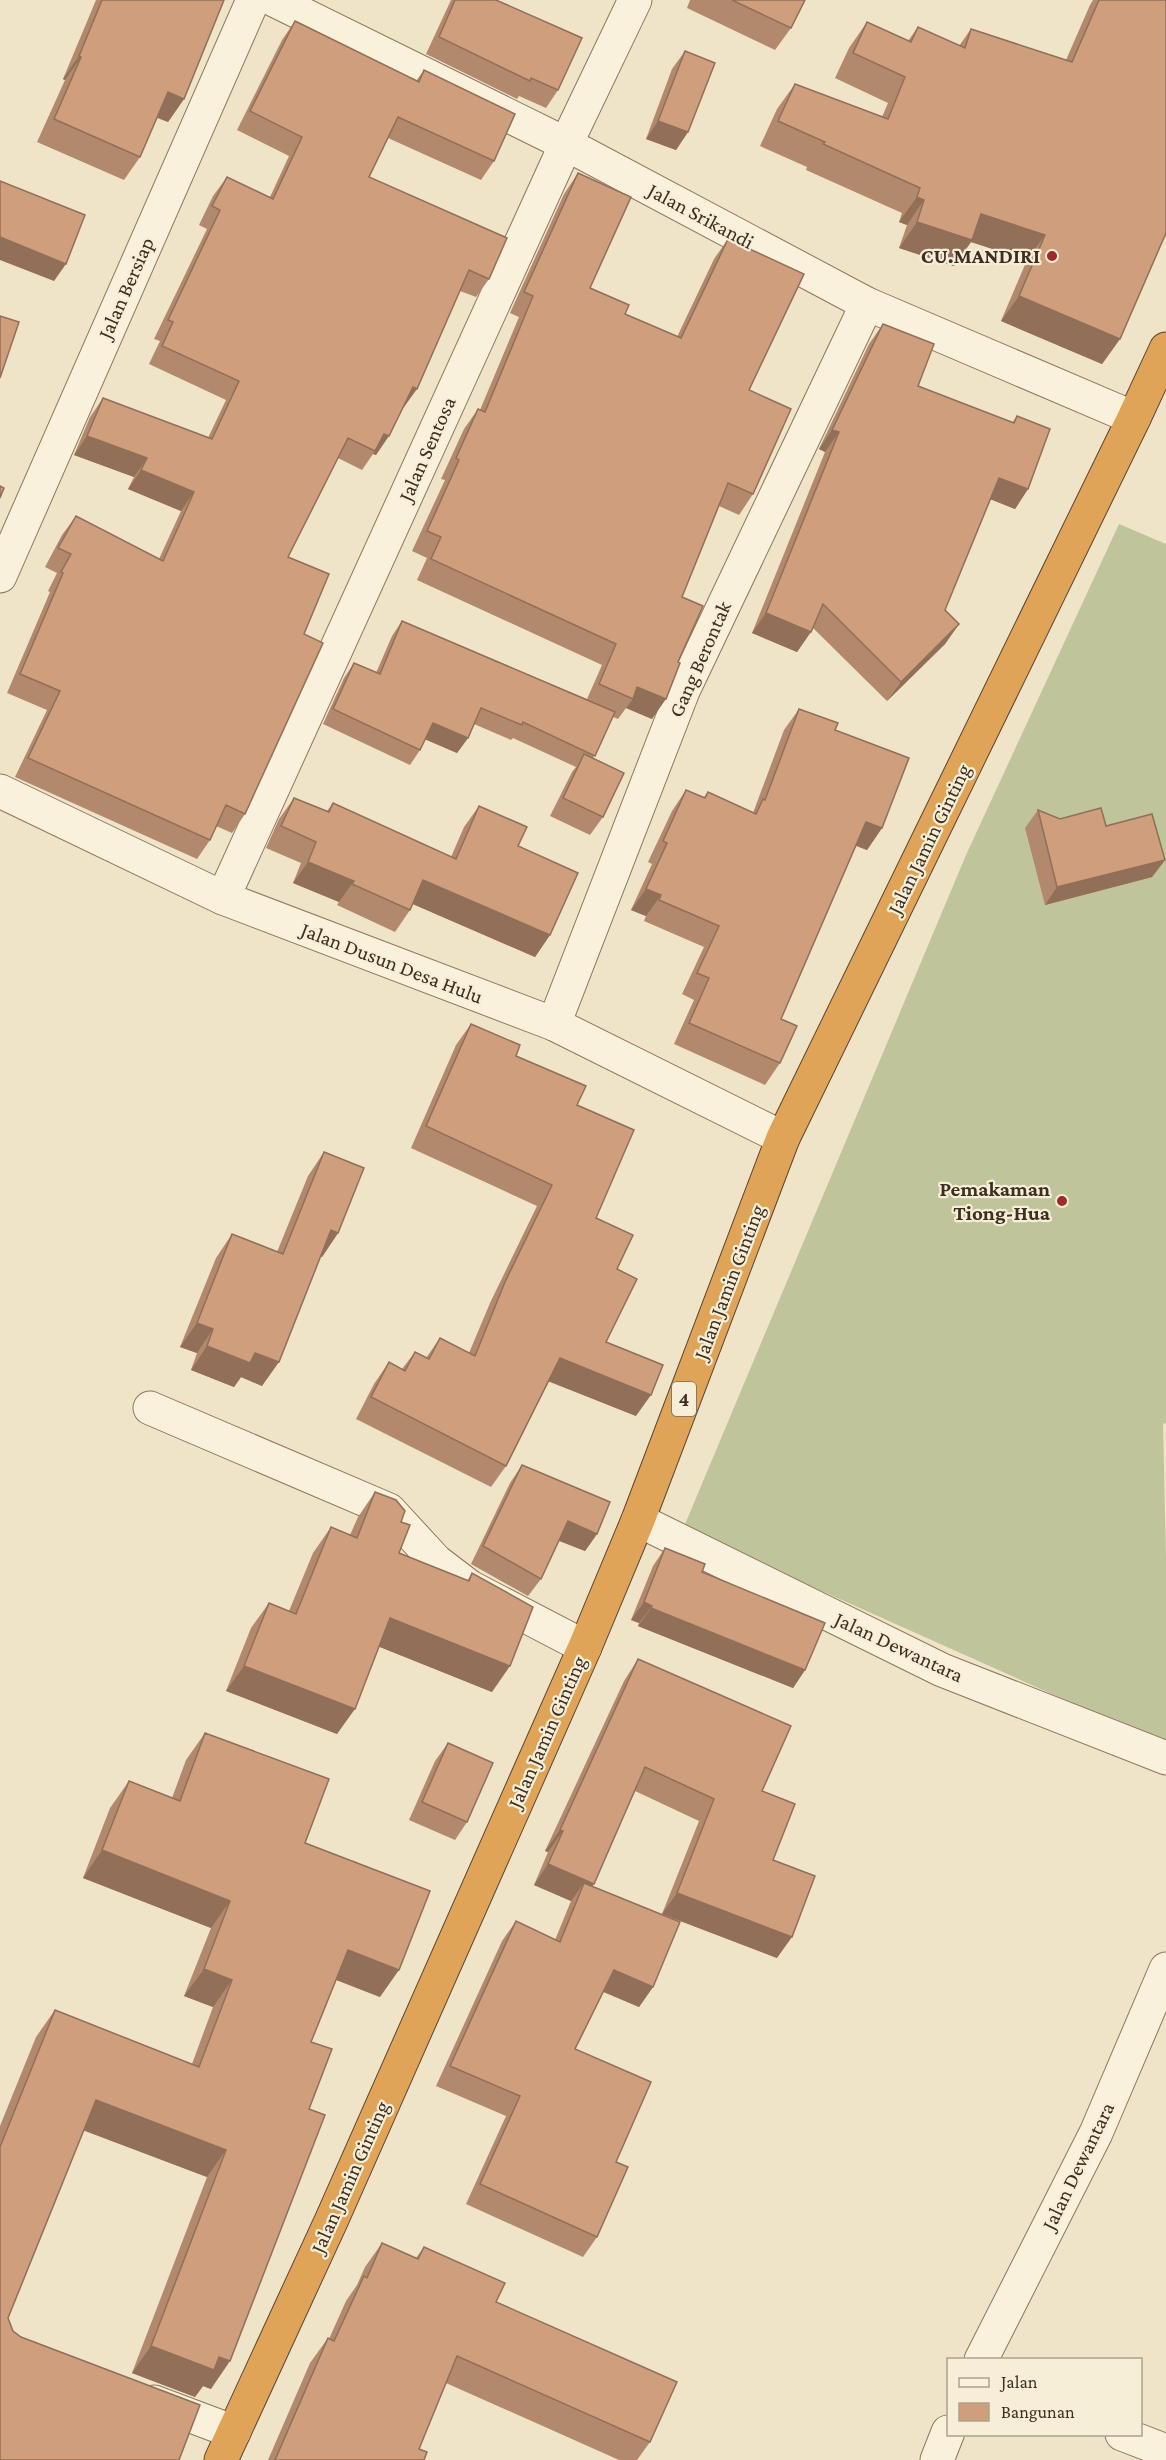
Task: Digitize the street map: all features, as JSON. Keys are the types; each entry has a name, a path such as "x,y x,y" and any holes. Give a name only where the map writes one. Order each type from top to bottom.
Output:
{"highway":[{"name":"Jalan Jamin Ginting","path":"228,2446 332,2219 585,1647 638,1520 783,1137 1166,348"}],"street":[{"name":"Jalan Bersiap","path":"0,576 253,0"},
{"name":"Jalan Srikandi","path":"274,0 566,144 867,304 1134,418"},
{"name":"Jalan Sentosa","path":"223,898 566,144 635,0"},
{"name":"Gang Berontak","path":"554,1024 683,691 867,304"},
{"name":"Jalan Dusun Desa Hulu","path":"0,791 223,898 554,1024 783,1137"},
{"path":"150,1408 389,1510 436,1561 470,1587 585,1647"},
{"name":"Jalan Dewantara","path":"638,1520 942,1670 1166,1758"},
{"name":"Jalan Dewantara","path":"982,2358 1096,2133 1166,1969"},
{"path":"127,2391 228,2446"},
{"path":"937,2460 947,2435"},
{"path":"1127,2436 1166,2451"}],"green space":[{"path":"1119,524 1166,544 1166,1423 1163,1424 1166,1745 683,1529 966,855"}],"building":[{"path":"102,0 224,0 184,99 168,92 140,157 54,119 81,57 79,56"},
{"path":"455,0 496,0 582,38 558,90 531,78 530,81 439,37"},
{"path":"732,0 805,0 791,28"},
{"path":"1099,0 1166,0 1166,233 1120,339 1019,296 1045,235 981,214 972,240 917,222 924,200 917,197 920,188 778,121 795,84 888,119 905,77 853,53 867,22 911,42 918,27 965,48 971,29 1072,62"},
{"path":"295,21 419,82 424,70 515,114 494,161 398,117 369,177 507,238 489,279 469,270 417,389 413,387 389,436 384,434 375,451 348,438 288,557 329,574 304,634 323,643 245,814 226,805 210,840 28,758 60,691 20,674 63,573 61,572 71,554 58,548 76,516 163,561 194,492 141,470 147,458 87,436 103,398 212,439 239,381 162,346 173,322 168,320 220,210 212,206 227,177 273,199 302,137 250,111"},
{"path":"685,51 715,63 688,132 658,121"},
{"path":"578,173 631,197 590,288 629,305 625,314 681,338 728,239 804,274 749,390 791,409 753,494 728,483 682,597 703,606 678,662 680,663 666,699 637,687 633,699 599,684 616,644 431,559 441,537 427,531 459,460 456,458 478,409 485,412 533,296 524,292"},
{"path":"0,181 85,215 66,264 0,237"},
{"path":"0,316 19,322 0,378"},
{"path":"883,324 934,344 918,386 1014,423 1017,416 1050,429 1028,489 999,478 945,610 959,624 901,682 823,604 811,632 766,613 839,432 832,430"},
{"path":"0,486 4,488 0,498"},
{"path":"402,621 615,712 595,756 523,722 522,725 481,708 468,738 433,723 420,750 333,709 354,663 380,674"},
{"path":"799,709 838,723 835,730 909,758 882,828 866,822 781,1019 797,1026 780,1063 689,1023 709,978 697,973 719,926 659,900 661,895 646,889 667,843 663,841 686,790 705,798 708,792 756,814 763,799 765,800"},
{"path":"584,754 624,773 603,817 563,798"},
{"path":"294,798 329,812 333,803 456,859 479,806 527,827 518,846 578,873 550,935 423,880 410,910 352,884 354,881 308,862 316,842 281,826"},
{"path":"1101,808 1106,826 1152,814 1165,860 1057,887 1038,810 1060,819"},
{"path":"471,1024 520,1045 516,1056 586,1086 577,1105 634,1130 596,1218 633,1235 617,1269 637,1279 606,1342 663,1365 651,1395 560,1358 506,1466 371,1397 389,1362 405,1371 415,1352 429,1359 440,1338 475,1356 505,1282 552,1185 426,1126"},
{"path":"324,1152 364,1168 338,1233 331,1230 279,1362 255,1353 250,1363 207,1346 213,1329 197,1323 232,1234 283,1254"},
{"path":"522,1465 610,1502 597,1534 568,1521 541,1579 483,1546"},
{"path":"375,1492 396,1500 405,1511 401,1522 410,1525 399,1553 469,1581 472,1573 533,1607 510,1666 390,1618 355,1709 244,1666 269,1603 296,1614 331,1527 357,1538"},
{"path":"665,1548 705,1564 702,1572 825,1623 805,1670 651,1608 652,1606 644,1602"},
{"path":"638,1659 791,1726 762,1791 795,1804 773,1860 815,1876 792,1937 677,1893 714,1799 645,1767 594,1884 548,1864 563,1831 560,1830"},
{"path":"205,1733 329,1779 305,1843 430,1891 399,1970 348,1950 311,2042 332,2049 309,2109 325,2115 230,2361 219,2357 214,2370 151,2346 226,2150 96,2100 8,2318 13,2331 21,2337 200,2405 179,2460 0,2460 0,2147 55,2010 199,2067 232,1980 204,1969 230,1901 102,1850 129,1781 180,1801"},
{"path":"448,1743 493,1763 467,1822 422,1802"},
{"path":"584,1883 680,1922 653,1987 614,1970 575,2049 651,2082 616,2162 628,2167 597,2237 480,2184 520,2096 450,2066 516,1921 560,1942"},
{"path":"382,2243 418,2259 424,2247 505,2283 496,2302 677,2382 650,2442 457,2356 419,2449 427,2452 424,2460 275,2460 328,2338 334,2341 364,2276 367,2278"}],"place":[{"name":"CU.MANDIRI","path":"1052,256"},
{"name":"Pemakaman Tiong-Hua","path":"1062,1201"}]}
